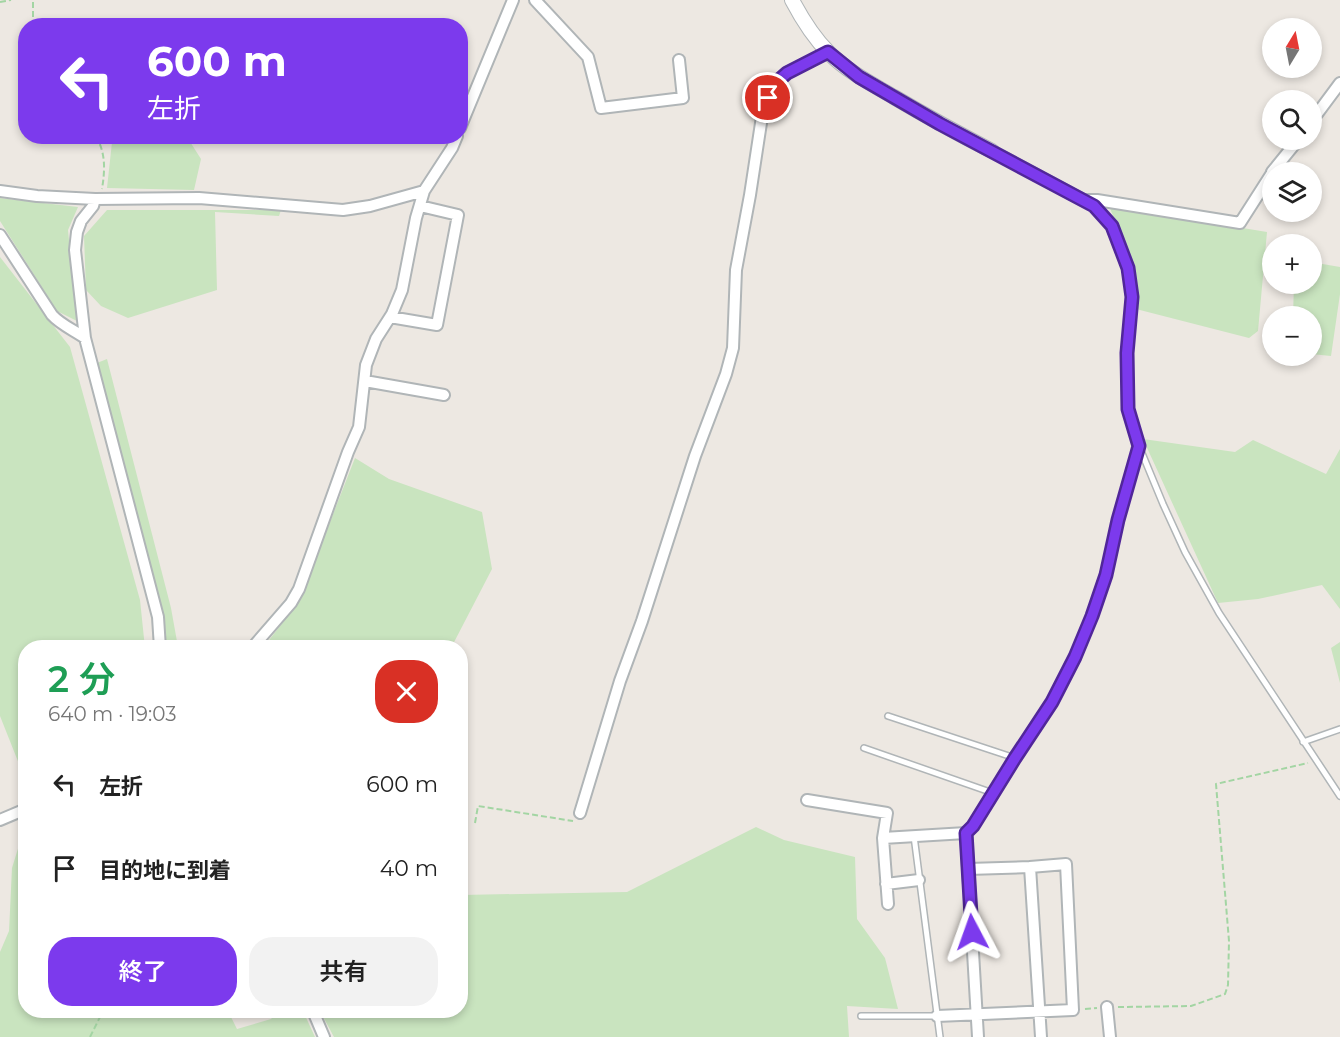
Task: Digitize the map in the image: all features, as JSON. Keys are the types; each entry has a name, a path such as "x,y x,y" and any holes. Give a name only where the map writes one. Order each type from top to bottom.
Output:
{"street":[{"path":"468,109 513,0"},
{"path":"535,0 588,57 601,108 683,98 679,60"},
{"path":"792,0 810,30 828,52 859,77 940,124 1083,200 1097,200 1240,223 1262,189"},
{"path":"580,813 620,681 654,587 695,456 726,374 734,337 736,270 763,110 779,80 787,73 828,52"},
{"path":"1322,107 1340,83"},
{"path":"259,640 291,603 299,589 359,427 366,365 376,339 390,317 402,290 424,191 454,144"},
{"path":"1281,162 1290,150"},
{"path":"0,191 36,196 199,198 343,210 369,206 424,191"},
{"path":"98,198 79,226 75,250 85,338 158,617 159,640"},
{"path":"390,317 437,325 458,215 420,206"},
{"path":"0,235 52,315 59,323 85,338"},
{"path":"364,381 444,395"},
{"path":"807,800 887,813 883,838 888,904"},
{"path":"0,820 18,812"},
{"path":"883,838 966,833 978,1037"},
{"path":"937,1016 1073,1010 1066,864 968,869"},
{"path":"1030,867 1041,1037"},
{"path":"886,884 919,880"},
{"path":"1107,1007 1110,1037"},
{"path":"316,1018 324,1037"}],"lane":[{"path":"1083,200 1094,206 1112,226 1128,268 1132,297 1127,353 1128,409 1139,446 1185,552 1213,603 1340,796"},
{"path":"966,833 973,826 1052,702 1075,657 1106,575 1118,520 1139,446"},
{"path":"888,716 1015,758"},
{"path":"1303,742 1340,729"},
{"path":"864,748 993,793"},
{"path":"914,836 940,1037"},
{"path":"861,1016 937,1016"}],"path":[{"path":"0,2 11,0"},
{"path":"33,0 33,18"},
{"path":"98,198 105,169 99,144"},
{"path":"1073,1010 1107,1007 1191,1006 1226,994 1229,941 1216,784 1317,761"},
{"path":"474,823 478,806 579,822 580,813"},
{"path":"90,1037 100,1018"}],"green space":[{"path":"112,144 191,144 201,159 194,190 107,188"},
{"path":"0,198 78,207 68,230 77,321 57,311 0,221"},
{"path":"1109,206 1267,232 1262,234 1262,287 1258,331 1249,338 1136,309 1137,288 1134,266"},
{"path":"107,210 281,210 279,216 215,212 217,290 128,318 101,306 86,290 84,236"},
{"path":"0,257 70,347 140,600 144,640 18,640 18,761 0,716"},
{"path":"1322,264 1340,267 1340,294 1331,356 1322,355 1322,306 1293,306 1294,294 1322,294"},
{"path":"107,359 171,608 177,640 165,640 163,615 97,363"},
{"path":"1143,439 1235,452 1253,440 1326,474 1340,449 1340,609 1322,585 1258,599 1218,603"},
{"path":"355,458 389,479 482,512 492,569 455,640 269,640 299,601"},
{"path":"1340,642 1340,683 1331,648"},
{"path":"756,827 784,840 855,857 857,919 885,958 898,1009 847,1006 849,1037 334,1037 324,1018 468,1018 468,895 627,892"},
{"path":"18,849 18,1018 232,1018 237,1029 272,1018 306,1018 315,1037 0,1037 0,952 9,931 12,868"}],"route":[{"path":"768,98 779,80 787,73 828,52 859,77 940,124 1094,206 1112,226 1128,268 1132,297 1127,353 1128,409 1139,446 1118,520 1106,575 1075,657 1052,702 973,826 966,833 972,932"}]}
